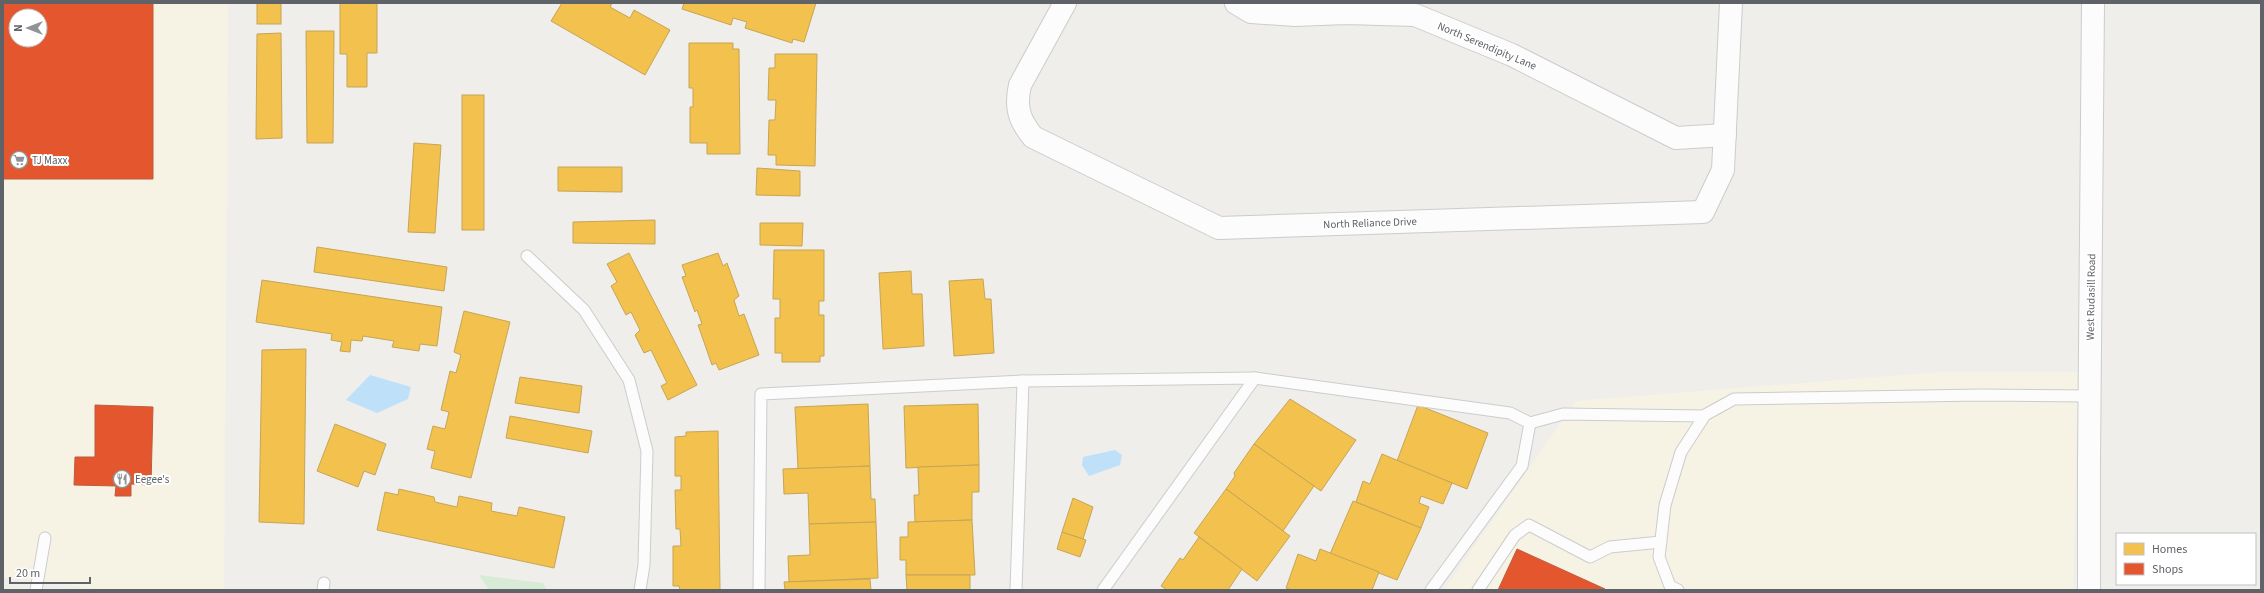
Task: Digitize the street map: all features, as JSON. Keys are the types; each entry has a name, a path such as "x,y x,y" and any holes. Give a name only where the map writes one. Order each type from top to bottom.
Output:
{"street":[{"name":"North Reliance Drive","path":"1065,3 1020,85 1017,98 1018,112 1024,126 1033,137 1219,228 1703,212 1723,170 1725,135"},
{"name":"North Serendipity Lane","path":"1236,3 1251,12 1295,9 1346,13 1415,15 1512,55 1676,138 1725,135"},
{"path":"1725,135 1731,3"},
{"name":"West Rudasill Road","path":"2090,590 2090,396 2094,3"}],"lane":[{"path":"527,256 584,310 629,380 647,451 644,565 640,590"},
{"path":"758,590 761,394 1023,381 1255,378 1510,413 1530,423 1563,414 1704,416"},
{"path":"1103,590 1255,378"},
{"path":"1016,590 1023,381"},
{"path":"1678,590 1670,586 1659,557 1665,505 1681,452 1704,416 1734,399 1982,395 2090,396"},
{"path":"1431,590 1522,466 1530,423"},
{"path":"1478,590 1515,535 1529,525 1590,556 1610,547 1661,542"},
{"path":"36,590 45,538"}],"shaded area":[{"path":"3,3 228,3 224,590 108,590 3,577"},
{"path":"1941,372 2078,372 2073,590 1444,590 1576,401"}],"green space":[{"path":"479,575 543,583 547,590 489,590"}],"water":[{"path":"370,375 411,387 408,399 377,413 346,400"},
{"path":"1115,450 1122,455 1120,465 1089,476 1082,465 1083,457"}],"building: Homes":[{"path":"257,3 281,3 281,24 257,24"},
{"path":"340,3 377,3 377,53 367,53 367,87 347,87 347,54 340,54"},
{"path":"562,3 612,3 610,7 630,18 634,10 670,30 645,75 551,21"},
{"path":"684,3 816,3 804,42 793,39 792,43 745,28 747,22 733,18 731,25 682,9"},
{"path":"306,31 334,31 333,143 307,143"},
{"path":"281,33 282,138 256,139 257,34"},
{"path":"689,43 733,43 733,49 739,49 740,154 707,154 707,143 690,143 690,107 693,107 693,88 689,88"},
{"path":"775,54 817,54 815,166 776,165 776,155 768,155 769,120 775,120 776,100 768,100 769,68 775,68"},
{"path":"462,95 484,95 484,230 462,230"},
{"path":"414,143 441,145 435,233 408,232"},
{"path":"558,167 622,167 622,192 558,191"},
{"path":"757,168 800,171 800,196 756,195"},
{"path":"655,220 655,244 573,243 573,222"},
{"path":"760,223 803,223 802,246 760,245"},
{"path":"317,247 447,267 444,291 314,272"},
{"path":"774,250 824,250 824,301 819,301 819,315 824,315 824,356 820,356 820,362 782,362 782,353 775,353 775,318 780,318 780,299 773,299"},
{"path":"629,253 697,385 668,400 661,386 667,383 651,350 644,353 635,335 640,330 631,312 626,315 611,286 617,282 607,264"},
{"path":"718,253 723,266 727,263 739,296 734,300 739,316 744,314 759,355 719,370 716,363 712,365 698,325 702,324 697,310 695,312 682,277 686,276 682,265"},
{"path":"911,271 912,294 922,294 924,346 883,349 879,273"},
{"path":"983,279 985,299 991,299 994,353 954,356 949,281"},
{"path":"262,280 442,307 437,346 420,344 419,351 392,347 394,341 363,336 362,341 351,340 350,352 340,351 342,342 331,340 332,334 256,322"},
{"path":"464,311 510,322 471,478 431,468 435,451 427,449 433,426 445,429 449,412 441,410 450,371 456,373 461,355 454,352"},
{"path":"306,349 304,524 259,522 262,350"},
{"path":"520,377 582,386 579,413 515,403"},
{"path":"1290,399 1356,440 1321,491 1254,444"},
{"path":"868,404 870,466 798,469 795,407"},
{"path":"978,404 979,465 906,468 904,406"},
{"path":"1418,405 1488,433 1467,489 1397,461"},
{"path":"510,416 592,431 588,453 506,438"},
{"path":"335,424 386,444 375,475 364,471 358,487 317,471"},
{"path":"718,431 720,590 680,590 679,586 673,586 673,546 681,546 680,529 676,529 675,490 681,490 681,476 675,476 675,437 686,436 686,432"},
{"path":"1254,444 1314,486 1283,531 1226,489 1235,476 1234,473"},
{"path":"1382,454 1452,483 1443,504 1421,496 1419,503 1429,507 1421,528 1356,502 1363,481 1370,484"},
{"path":"979,465 979,492 972,492 972,520 915,522 914,495 919,495 918,467"},
{"path":"870,466 871,499 875,499 876,522 809,524 808,493 784,494 783,469"},
{"path":"399,489 434,497 435,502 457,507 459,496 492,503 491,511 517,516 519,507 565,517 554,568 377,530 385,492 398,495"},
{"path":"1226,489 1290,536 1257,581 1194,533"},
{"path":"1073,498 1093,507 1083,539 1062,532"},
{"path":"1353,501 1421,528 1397,580 1330,554"},
{"path":"972,520 975,575 906,575 906,560 900,560 900,537 908,537 908,522"},
{"path":"876,522 878,578 789,582 788,556 810,555 809,524"},
{"path":"1062,532 1086,540 1080,557 1057,549"},
{"path":"1199,537 1242,569 1228,590 1167,590 1161,586 1180,558 1183,560"},
{"path":"1320,549 1379,572 1372,590 1292,590 1286,588 1298,554 1316,561"},
{"path":"906,575 970,575 970,590 907,590"},
{"path":"870,579 871,590 785,590 784,582"}],"building: Shops":[{"path":"3,3 153,3 153,179 3,179"},
{"path":"95,405 153,407 151,485 131,484 131,496 115,496 116,486 74,485 75,457 95,457"},
{"path":"1517,549 1605,589 1605,590 1498,590"}],"place":[{"name":"TJ Maxx","path":"19,160"},
{"name":"Eegee's","path":"122,479"}]}
